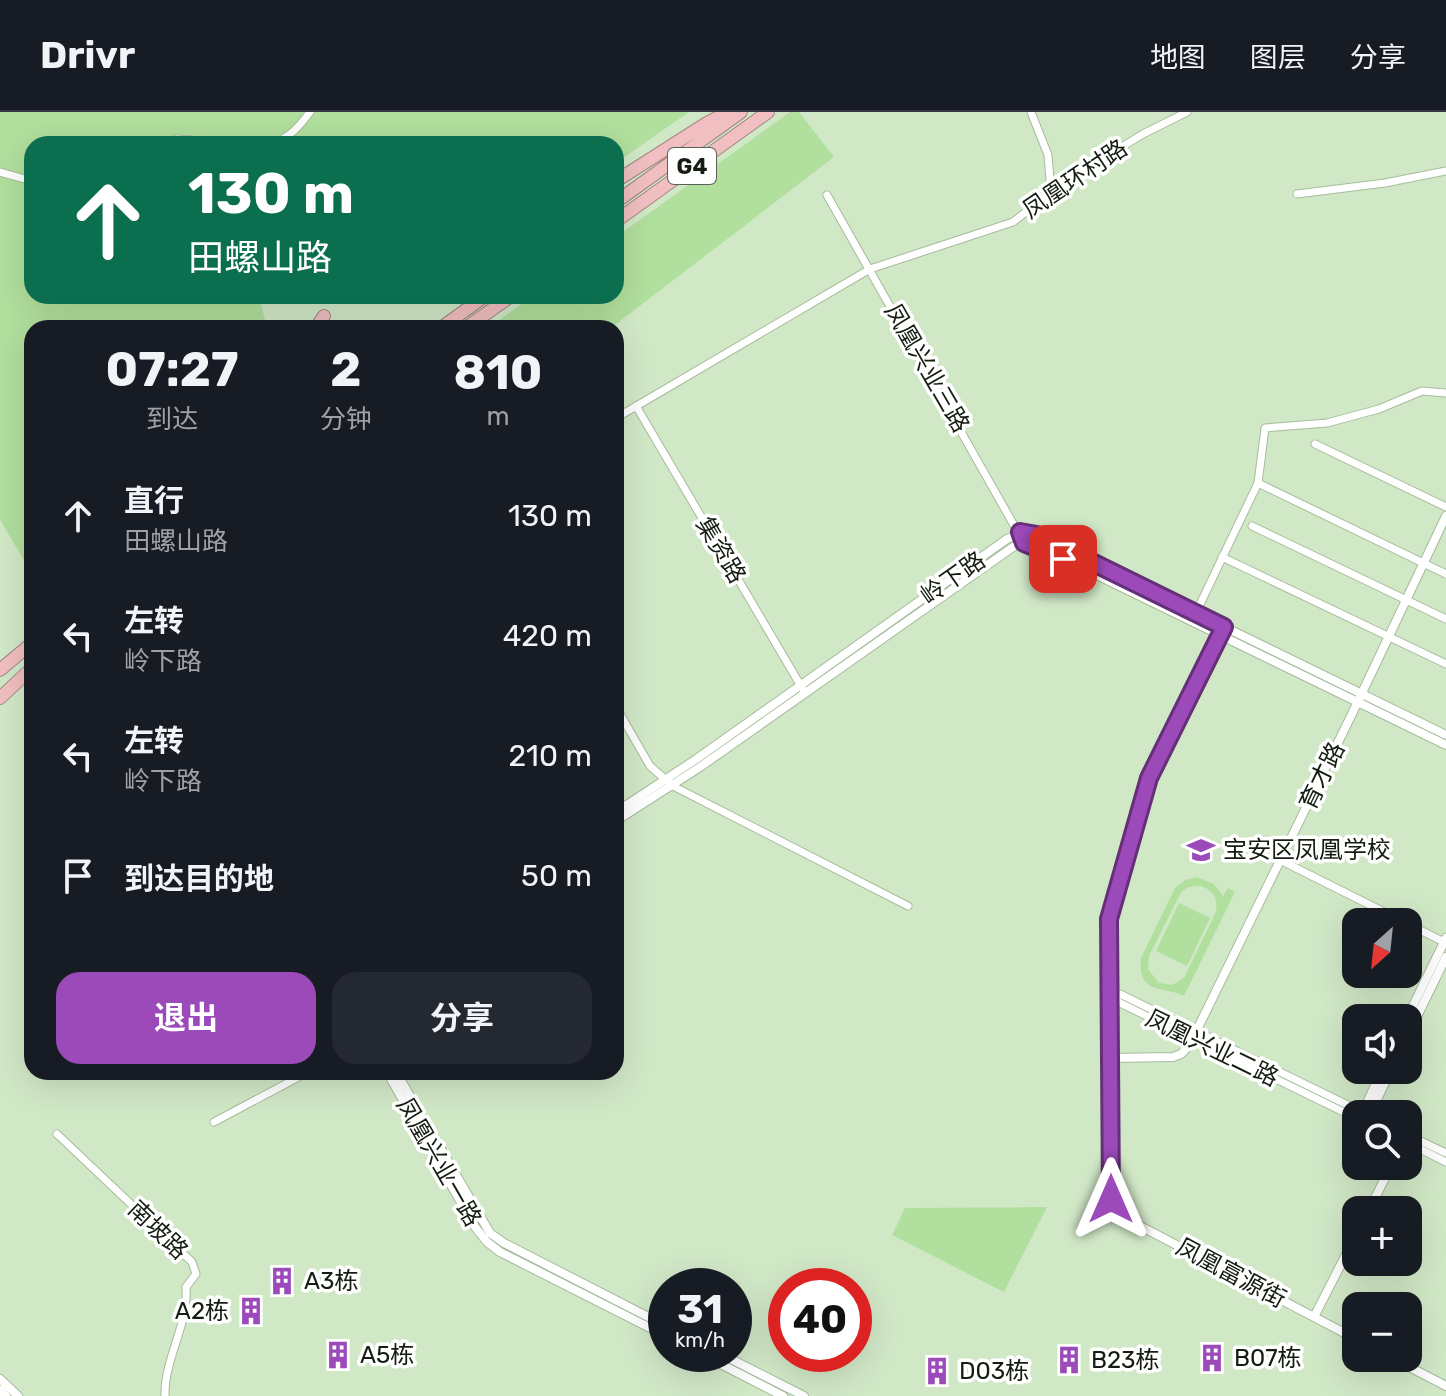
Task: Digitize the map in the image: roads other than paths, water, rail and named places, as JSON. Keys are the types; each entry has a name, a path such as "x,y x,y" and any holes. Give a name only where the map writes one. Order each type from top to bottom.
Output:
{"highway":[{"path":"624,176 728,112"},
{"name":"G4","path":"624,196 741,112"},
{"name":"G4","path":"624,215 768,112"},
{"path":"452,320 474,304"},
{"path":"477,320 500,304"},
{"path":"321,320 324,316"},
{"path":"0,670 24,649"},
{"path":"0,690 24,671"},
{"path":"0,698 24,673"}],"street":[{"path":"288,136 310,112"},
{"path":"1031,112 1048,155 1051,193"},
{"name":"凤凰环村路","path":"624,413 870,269 1013,222 1051,193 1143,134 1187,112"},
{"path":"1297,194 1385,183 1446,171"},
{"path":"0,172 24,179"},
{"name":"凤凰兴业三路","path":"827,195 1024,543"},
{"path":"1194,617 1258,483 1265,428 1327,423 1379,409 1422,391 1446,393"},
{"name":"集资路","path":"636,406 803,689"},
{"path":"1315,444 1446,507"},
{"path":"1258,483 1446,574"},
{"name":"育才路","path":"1194,1035 1446,516"},
{"path":"1252,526 1446,619"},
{"path":"1020,532 1037,535 1446,745"},
{"name":"岭下路","path":"624,815 1020,532"},
{"path":"1024,543 1194,617"},
{"name":"岭下路","path":"803,689 1007,551 1024,543"},
{"path":"1222,557 1446,664"},
{"path":"1194,1035 1188,1048 1178,1056 1110,1058 1109,919 1149,778 1222,631"},
{"path":"1359,698 1446,735"},
{"path":"624,721 650,766 669,783 908,906"},
{"name":"岭下路","path":"624,808 669,783"},
{"path":"1280,860 1376,908"},
{"path":"1414,1004 1445,941 1422,930"},
{"path":"1422,1006 1446,957"},
{"name":"凤凰兴业二路","path":"1109,993 1120,994 1194,1035 1342,1104"},
{"name":"凤凰富源街","path":"1110,1058 1111,1199 1114,1210 1342,1332"},
{"path":"214,1122 293,1080"},
{"name":"凤凰兴业一路","path":"392,1080 475,1227 491,1246 648,1327"},
{"name":"凤凰兴业一路","path":"401,1080 481,1223 490,1233 648,1317"},
{"name":"南坡路","path":"57,1134 196,1269 196,1274 186,1287 181,1334 165,1383 165,1396"},
{"path":"1422,1142 1446,1153"},
{"path":"1422,1150 1446,1162"},
{"path":"1314,1317 1342,1262"},
{"path":"752,1370 804,1396"},
{"path":"736,1372 783,1396"},
{"path":"1419,1372 1446,1386"},
{"path":"0,1379 18,1396"},
{"path":"0,1390 6,1396"}],"place":[{"name":"宝安区凤凰学校","path":"1201,850"},
{"name":"A3栋","path":"282,1281"},
{"name":"A2栋","path":"251,1311"},
{"name":"A5栋","path":"338,1355"},
{"name":"B07栋","path":"1212,1358"},
{"name":"B23栋","path":"1069,1360"},
{"name":"D03栋","path":"937,1371"}]}
